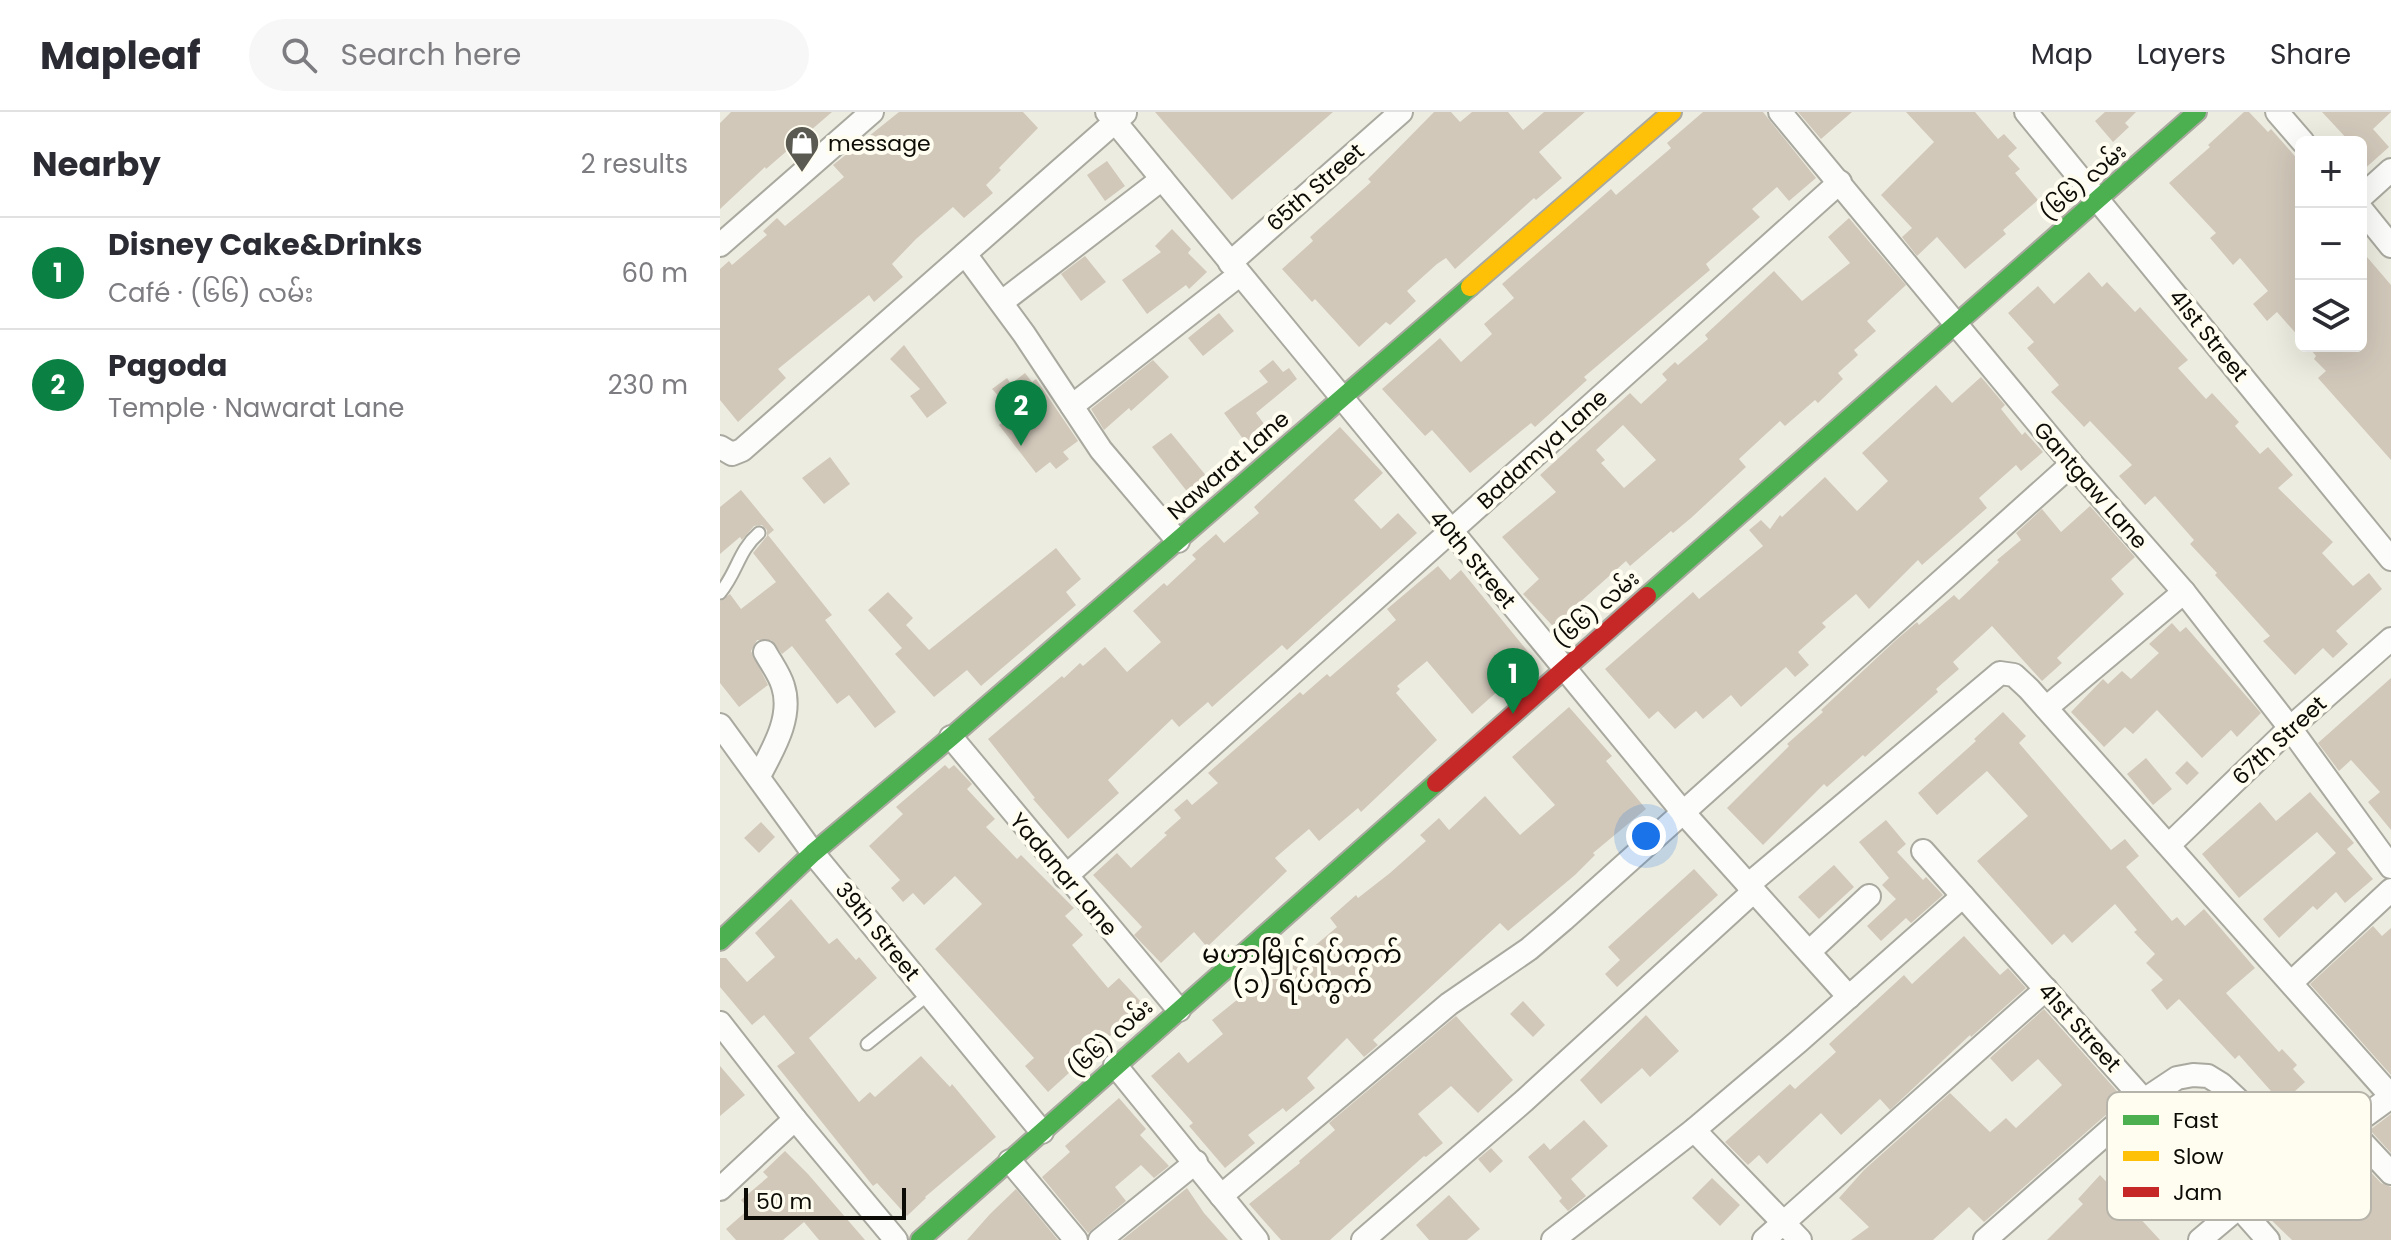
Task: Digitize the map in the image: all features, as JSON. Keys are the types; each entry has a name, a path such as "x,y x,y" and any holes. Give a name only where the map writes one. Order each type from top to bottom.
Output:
{"street":[{"path":"720,245 872,112"},
{"name":"65th Street","path":"1072,406 1235,269 1401,112"},
{"name":"Nawarat Lane","path":"720,941 813,853 1672,112"},
{"name":"Gantgaw Lane","path":"1780,112 1955,326 2184,592 2290,728 2391,867"},
{"name":"41st Street","path":"2026,112 2391,559"},
{"name":"(၆၆) လမ်း","path":"920,1240 2197,112"},
{"path":"2277,112 2298,136"},
{"path":"726,451 742,450 965,254 1116,115"},
{"name":"40th Street","path":"1116,115 1162,179 1450,532 1682,811 1849,997"},
{"path":"2367,192 2391,170"},
{"path":"1002,302 1162,179"},
{"name":"Badamya Lane","path":"1065,877 1840,182"},
{"path":"2367,216 2391,246"},
{"path":"965,254 1002,302 1101,450 1178,541"},
{"path":"1221,1196 1449,1004 1529,949 2072,464"},
{"path":"2046,708 2184,592"},
{"name":"67th Street","path":"2170,844 2290,728 2391,639"},
{"path":"759,776 778,740 786,704 783,685 765,652"},
{"path":"1363,1240 1525,1100 1751,888 2000,673 2014,675 2046,708 2391,1096 2371,1110"},
{"name":"39th Street","path":"720,725 813,853 1042,1132"},
{"name":"Yadanar Lane","path":"951,737 1179,1010"},
{"name":"41st Street","path":"1923,851 2137,1092"},
{"path":"2292,982 2391,890"},
{"path":"1809,952 1869,896"},
{"path":"1553,1240 1694,1130 1963,896"},
{"path":"1764,1240 1792,1232 2046,989"},
{"path":"720,1023 896,1240"},
{"path":"1115,1065 1257,1240"},
{"path":"2156,1092 2177,1078 2193,1075 2208,1076 2230,1092"},
{"path":"720,1189 795,1119"},
{"path":"1694,1130 1792,1232"},
{"path":"1985,1240 2107,1133"},
{"path":"2371,1152 2391,1173"},
{"path":"1010,1161 1076,1240"},
{"path":"1100,1240 1196,1162"},
{"path":"2200,1240 2224,1220"},
{"name":"41st Street","path":"2250,1220 2268,1240"}],"lane":[{"path":"720,593 733,576 747,543 759,533"},
{"path":"867,1044 929,994"}],"building":[{"path":"731,112 832,112 720,209 720,123"},
{"path":"899,112 1023,112 1038,128 986,185 993,193 964,218 953,207 916,239 892,264 903,277 874,302 869,295 778,369 786,378 738,422 720,400 720,269 729,261 732,265 767,235 763,231 777,218 785,226 844,177 833,165"},
{"path":"1155,112 1333,112 1232,200"},
{"path":"1434,112 1451,112 1460,122 1472,112 1508,112 1523,130 1544,112 1585,112 1539,152 1562,178 1536,200 1534,198 1455,269 1446,258 1437,264 1407,291 1416,301 1390,325 1386,322 1359,347 1315,299 1312,302 1282,269 1313,241 1310,237 1371,182 1368,179"},
{"path":"1703,112 1763,112 1816,178 1789,201 1777,187 1752,209 1760,217 1706,264 1710,270 1584,377 1587,380 1535,427 1531,423 1470,473 1432,430 1425,436 1382,389 1440,338 1461,362 1492,334 1484,324 1514,298 1502,284 1611,189 1616,195 1671,148 1667,143"},
{"path":"1798,112 1852,112 1821,139"},
{"path":"1906,112 1975,112 1998,139 2004,134 2017,148 2008,156 2020,169 2015,173 2038,200 2003,230 2006,234 1965,269 1937,237 1917,256 1902,237 1912,228 1881,195 1934,142"},
{"path":"2105,112 2136,112 2125,123 2129,127 2113,142 2095,121"},
{"path":"2244,112 2249,112 2268,132 2271,129 2295,156 2295,332 2277,312 2267,321 2253,304 2268,291 2240,258 2233,265 2210,238 2216,233 2169,183 2210,147 2208,145"},
{"path":"2322,112 2391,112 2373,129 2389,147 2367,167 2367,136 2344,136"},
{"path":"1107,161 1125,186 1105,201 1087,175"},
{"path":"1849,218 1906,285 1867,321 1876,331 1854,350 1858,355 1838,373 1843,379 1818,403 1815,400 1785,426 1780,421 1739,459 1746,467 1691,518 1630,566 1626,561 1579,603 1588,613 1562,636 1523,594 1539,579 1502,537 1556,492 1540,475 1630,393 1641,404 1667,380 1662,374 1675,362 1678,365 1708,339 1705,335 1774,271 1802,301 1850,263 1828,237","holes":["1623,425 1656,460 1624,488 1601,463 1605,460 1596,450"]},
{"path":"1172,229 1191,249 1188,253 1207,272 1189,289 1186,285 1147,314 1122,280 1161,252 1155,246"},
{"path":"1085,256 1106,282 1081,301 1061,274"},
{"path":"2367,257 2391,285 2391,460 2318,378 2326,371 2314,359 2316,356 2313,352 2367,352"},
{"path":"2089,272 2102,287 2107,282 2135,312 2140,307 2188,360 2178,368 2206,399 2212,393 2239,422 2235,426 2260,454 2268,447 2293,475 2278,488 2333,542 2322,553 2353,586 2369,573 2382,589 2336,631 2348,644 2333,658 2323,648 2295,675 2263,641 2270,636 2190,544 2194,540 2155,496 2145,505 2119,476 2132,465 2090,421 2084,427 2051,392 2059,385 2027,348 2034,342 2008,313 2038,286 2054,304"},
{"path":"1219,313 1234,331 1203,356 1188,338"},
{"path":"904,345 947,403 927,418 910,396 920,389 890,359"},
{"path":"1153,360 1169,377 1104,430 1091,409"},
{"path":"1273,360 1283,372 1289,368 1297,379 1256,413 1267,428 1246,443 1224,413 1268,382 1259,371"},
{"path":"1025,373 1032,382 1036,379 1078,441 1063,452 1069,459 1056,469 1050,462 1036,473 999,425 1006,419 998,409 1005,403 992,389 1007,378 1011,384"},
{"path":"1981,377 2005,405 2001,409 2022,435 2025,432 2043,452 2021,471 2016,465 1979,498 1987,508 1922,565 1918,560 1869,609 1856,594 1822,623 1826,627 1798,652 1809,665 1795,677 1786,667 1741,707 1731,695 1703,719 1696,711 1675,729 1658,711 1649,719 1605,669 1693,592 1699,599 1763,546 1749,530 1761,520 1770,529 1780,515 1782,517 1825,477 1857,511 1888,481 1862,453 1936,385 1952,403"},
{"path":"1340,427 1383,473 1354,500 1381,529 1398,513 1417,533 1287,650 1282,645 1212,707 1208,702 1179,727 1172,719 1108,780 1119,793 1068,839 988,739 1062,676 1064,678 1080,663 1083,666 1105,647 1127,672 1161,642 1133,611 1164,583 1167,586 1196,559 1192,555 1216,534 1224,543 1259,513 1254,507"},
{"path":"1171,433 1208,478 1189,494 1152,447"},
{"path":"830,457 850,484 824,504 802,478"},
{"path":"741,490 774,530 768,535 832,615 825,620 896,712 875,728 849,695 837,704 792,646 782,654 771,640 757,640 751,651 768,685 739,707 720,683 720,601 730,594 741,609 776,582 753,553 767,536 767,530 762,525 754,526 742,540 740,537 720,554 720,507"},
{"path":"2090,506 2135,557 2111,579 2124,594 2057,658 2062,663 2042,681 1992,626 1953,662 1959,669 1936,689 1938,692 1865,757 1863,755 1827,787 1824,784 1763,845 1727,808 1789,746 1787,744 1823,712 1821,710 1896,640 1954,595 1959,600 2021,540 2016,533 2042,509 2061,532"},
{"path":"1056,548 1081,579 1066,592 1076,605 981,686 967,670 934,697 895,654 902,648 868,610 888,592 913,618 906,625 929,650"},
{"path":"1438,566 1450,580 1461,570 1534,659 1472,714 1427,661 1397,686 1400,689 1396,693 1437,740 1361,812 1358,808 1319,841 1309,829 1275,858 1287,871 1207,947 1194,932 1161,963 1134,935 1142,927 1093,875 1117,853 1131,868 1181,818 1174,810 1187,799 1192,805 1218,783 1208,773 1300,692 1303,695 1327,674 1330,677 1396,620 1387,609"},
{"path":"2172,623 2180,632 2186,627 2261,713 2237,737 2231,730 2202,758 2157,710 2133,734 2125,727 2104,747 2071,712 2103,679 2108,684 2122,671 2131,679 2159,653 2149,644"},
{"path":"2391,678 2391,830 2368,802 2380,792 2351,760 2339,771 2318,743"},
{"path":"1569,707 1612,756 1606,761 1646,809 1593,853 1595,855 1575,875 1508,931 1500,923 1373,1040 1378,1045 1364,1057 1347,1038 1307,1078 1315,1088 1286,1112 1283,1108 1248,1135 1255,1143 1225,1168 1189,1126 1193,1123 1151,1076 1179,1052 1188,1063 1223,1034 1212,1020 1268,975 1270,977 1300,950 1304,955 1337,927 1330,918 1356,895 1358,898 1390,873 1426,841 1420,835 1439,818 1449,830 1485,796 1520,835 1555,805 1512,757"},
{"path":"2003,712 2026,736 2019,743 2111,850 2125,839 2139,856 2126,867 2172,921 2177,917 2185,926 2204,909 2255,968 2226,993 2279,1052 2282,1049 2297,1065 2293,1069 2305,1082 2294,1092 2272,1092 2239,1055 2235,1059 2179,999 2167,1010 2151,990 2163,980 2146,963 2155,954 2134,932 2137,930 2115,904 2072,943 2064,934 2052,945 1977,861 2028,816 1987,771 1937,815 1918,793 1976,741 1974,739"},
{"path":"2146,758 2172,789 2153,805 2127,774"},
{"path":"2187,761 2199,773 2187,785 2175,773"},
{"path":"945,765 949,769 954,765 972,784 967,789 995,819 986,827 1017,859 1021,855 1074,908 1065,916 1083,935 1072,945 1108,988 1119,978 1144,1005 1048,1092 1025,1066 1034,1058 935,949 982,904 955,876 924,905 913,893 903,902 891,888 900,880 869,846 903,814 896,807"},
{"path":"2310,792 2354,843 2347,849 2373,879 2345,903 2336,892 2317,910 2313,906 2279,938 2263,919 2336,853 2317,832 2239,898 2202,854 2260,802 2276,821"},
{"path":"1886,820 1906,844 1897,852 1923,880 1926,877 1943,895 1911,923 1906,918 1881,941 1867,926 1896,899 1882,885 1889,878 1859,842"},
{"path":"761,822 775,837 759,853 744,838"},
{"path":"1834,865 1854,887 1819,919 1798,897"},
{"path":"1694,869 1718,895 1617,987 1605,974 1620,960 1608,947"},
{"path":"791,899 829,944 837,938 877,978 809,1038 859,1102 870,1092 875,1097 921,1056 950,1087 952,1084 996,1137 907,1216 877,1183 873,1186 777,1066 795,1053 764,1015 752,1025 720,987 720,958 726,958 747,982 775,957 755,933"},
{"path":"2373,926 2382,936 2391,928 2391,1075 2310,984"},
{"path":"1964,936 2000,975 2008,968 2026,988 1970,1035 1890,1110 1880,1099 1841,1135 1821,1113 1767,1164 1759,1155 1748,1165 1725,1142 1790,1084 1795,1089 1836,1052 1829,1044 1904,975 1912,984"},
{"path":"1523,1001 1545,1025 1533,1037 1510,1014"},
{"path":"2044,1009 2118,1092 2107,1092 2107,1114 1984,1222 1969,1207 1933,1240 1851,1240 1869,1227 1839,1198 1864,1170 1950,1093 1990,1132 2006,1118 2016,1128 2062,1085 2038,1059 2012,1082 1990,1058"},
{"path":"1646,1015 1679,1051 1650,1077 1642,1068 1601,1104 1580,1080"},
{"path":"1456,1016 1513,1080 1478,1113 1451,1086 1418,1114 1443,1143 1424,1156 1330,1240 1281,1240 1249,1204 1335,1130 1329,1123"},
{"path":"720,1066 745,1095 720,1116"},
{"path":"1119,1098 1146,1129 1140,1135 1169,1166 1154,1178 1141,1165 1115,1187 1126,1201 1088,1233 1042,1177 1070,1152 1065,1146"},
{"path":"2391,1114 2391,1153 2371,1131"},
{"path":"1584,1120 1608,1146 1571,1179 1586,1196 1568,1211 1559,1201 1562,1198 1528,1157 1544,1143 1550,1150"},
{"path":"1491,1148 1503,1161 1490,1173 1478,1159"},
{"path":"785,1151 865,1240 819,1240 804,1222 783,1240 736,1240 726,1229 749,1209 741,1200 768,1177 763,1172"},
{"path":"2371,1172 2381,1183 2391,1187 2391,1240 2292,1240 2271,1220 2371,1220"},
{"path":"2100,1175 2107,1183 2107,1220 2142,1220 2160,1240 2047,1240 2083,1204 2078,1199"},
{"path":"1712,1178 1740,1205 1720,1226 1692,1198"},
{"path":"1187,1188 1228,1240 1122,1240"},
{"path":"1016,1189 1058,1240 967,1240 990,1214"},
{"path":"1449,1195 1480,1229 1467,1240 1429,1240 1416,1225"}],"traffic: fast":[{"path":"1647,596 2197,112"},
{"path":"720,941 813,853 1470,287"},
{"path":"920,1240 1436,783"}],"traffic: slow":[{"path":"1470,287 1672,112"}],"traffic: jam":[{"path":"1436,783 1647,596"}],"place":[{"name":"message","path":"802,174"},
{"name":"Pagoda","path":"1021,446"},
{"name":"Disney Cake&Drinks","path":"1513,714"}],"district":[{"name":"မဟာမြိုင်ရပ်ကွက် (၁) ရပ်ကွက်","path":"1302,969"}]}
